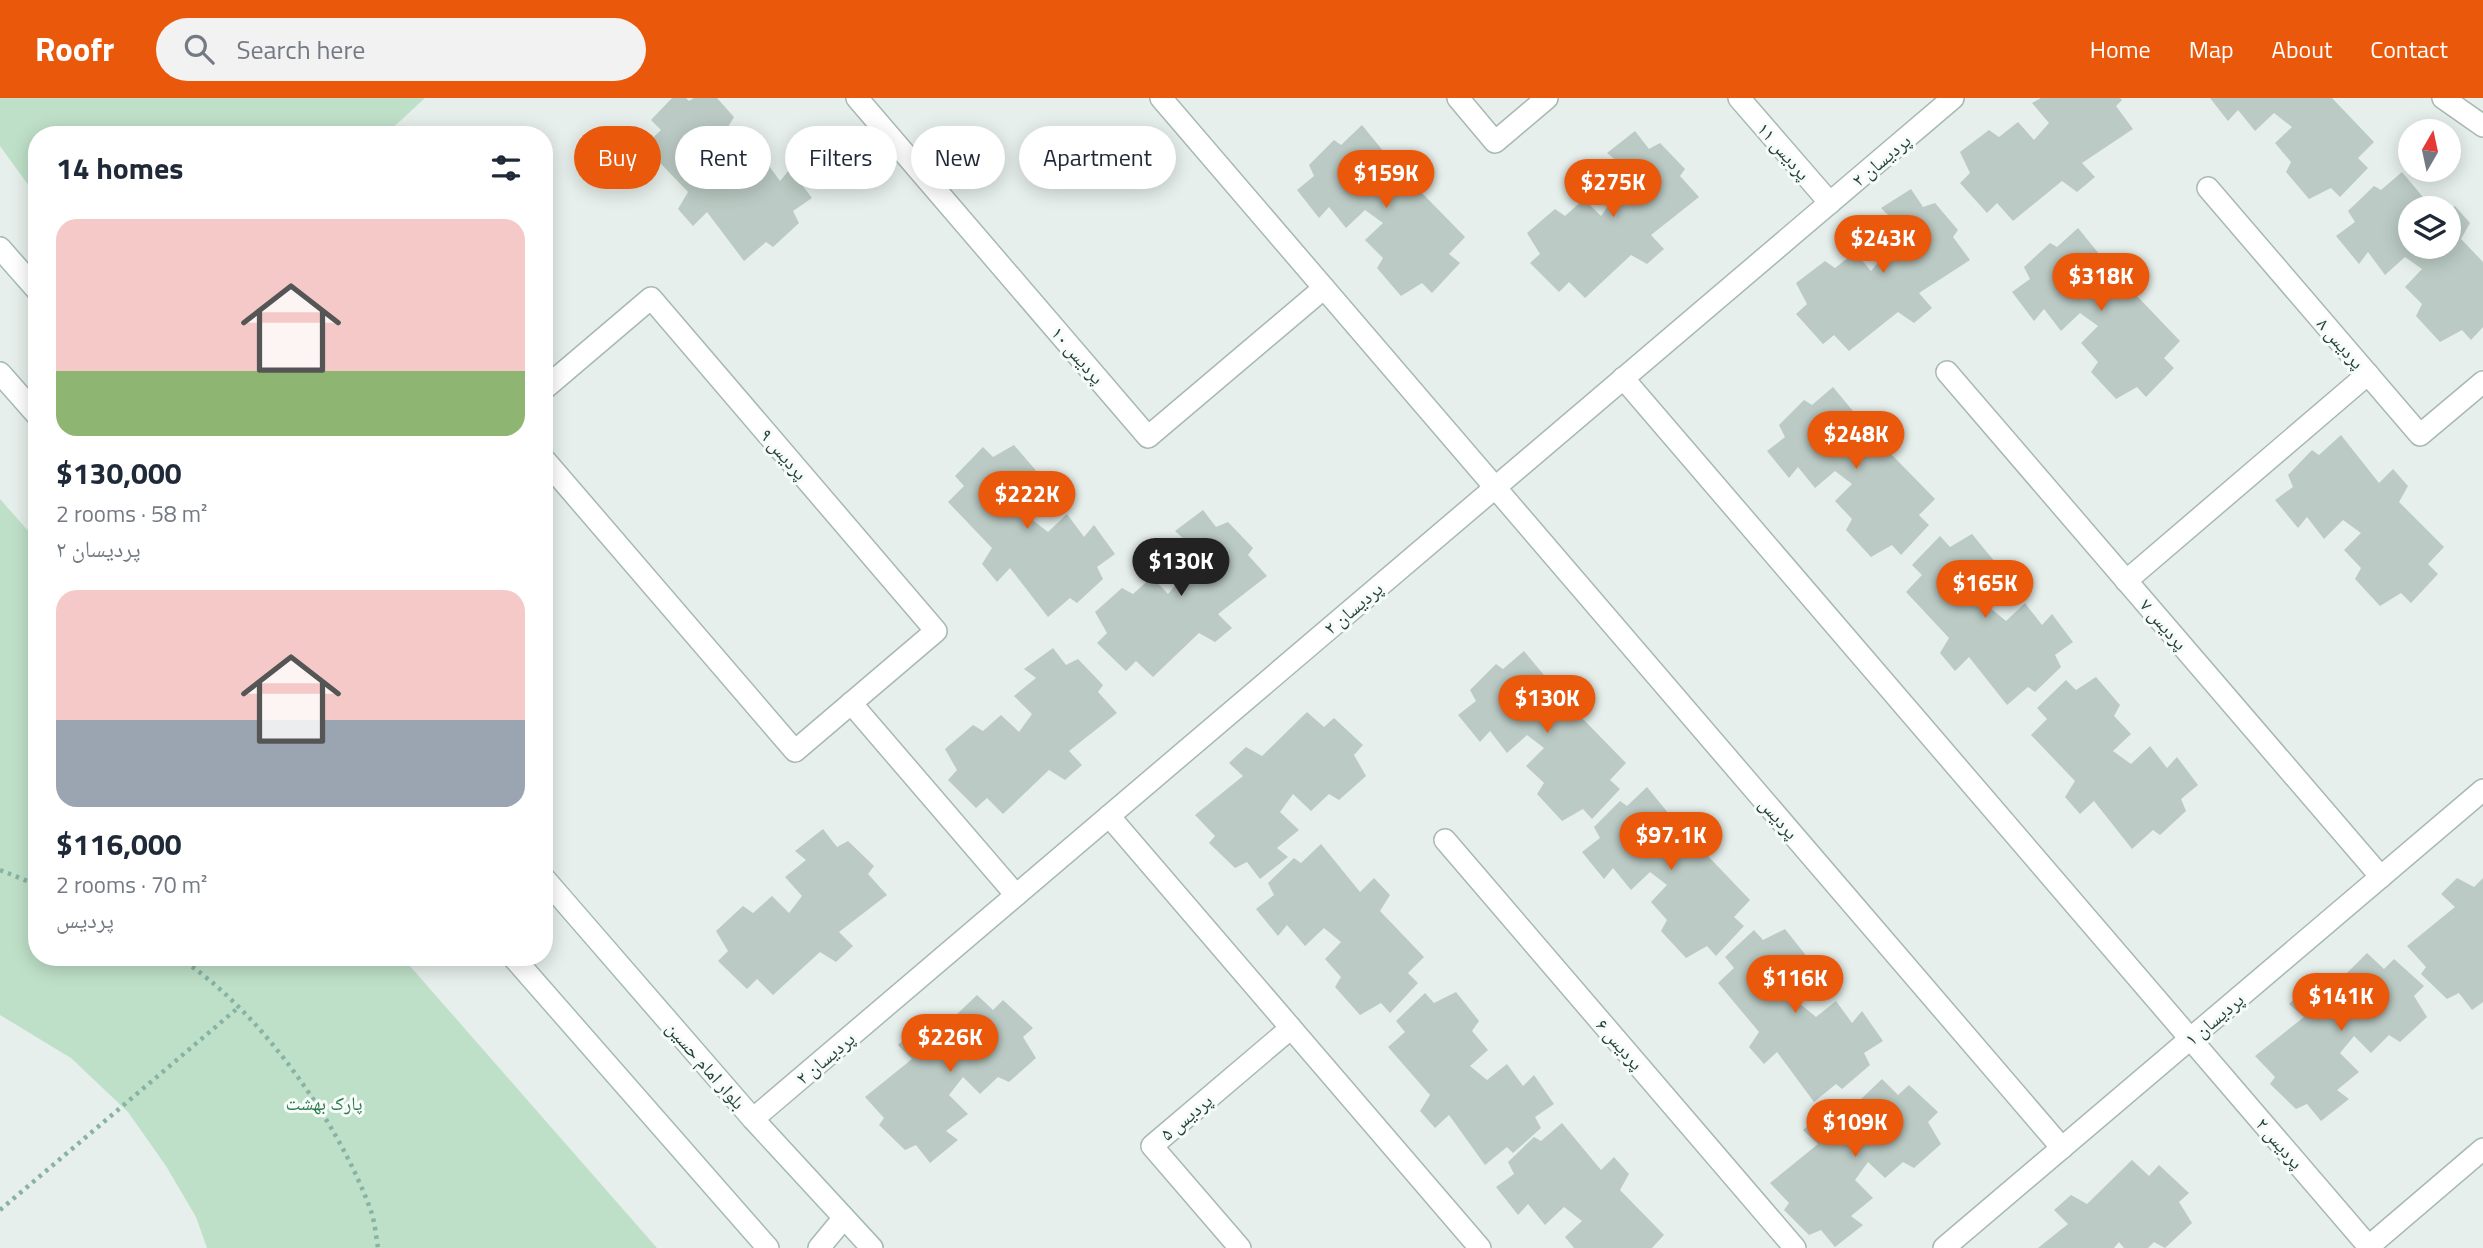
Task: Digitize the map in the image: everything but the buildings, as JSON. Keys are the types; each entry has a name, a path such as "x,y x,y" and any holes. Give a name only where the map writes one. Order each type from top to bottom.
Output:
{"street":[{"name":"پردیس ۱۰","path":"857,98 1148,437 1324,288"},
{"path":"1161,98 1495,487"},
{"path":"1458,98 1495,142 1547,98"},
{"name":"پردیس ۱۱","path":"1739,98 1830,203"},
{"name":"پردیسان ۲","path":"753,1119 1953,98"},
{"path":"2444,98 2483,126"},
{"name":"پردیس ۸","path":"2208,188 2420,435 2483,382"},
{"path":"0,248 28,280"},
{"name":"پردیس ۹","path":"553,381 651,298 936,631 795,751 553,469"},
{"name":"پردیس ۷","path":"1947,372 2381,877"},
{"path":"0,373 28,405"},
{"path":"2126,581 2368,374"},
{"name":"پردیس ۲","path":"1623,378 2368,1248"},
{"name":"پردیس","path":"1495,487 2062,1148"},
{"path":"851,703 1016,895"},
{"name":"پردیسان ۱","path":"1944,1248 2483,790"},
{"path":"1109,816 1480,1248"},
{"name":"پردیس ۶","path":"1445,840 1795,1248"},
{"name":"بلوار امام حسین","path":"553,888 753,1119 872,1248"},
{"path":"521,966 768,1248"},
{"name":"پردیس ۵","path":"1240,1248 1152,1146 1290,1028"},
{"path":"2368,1248 2483,1149"},
{"path":"818,1248 843,1219"}],"path":[{"path":"0,870 28,881"},
{"path":"189,966 239,1007 299,1078 338,1136 371,1213 378,1248"},
{"path":"0,1210 239,1007"}],"green space":[{"path":"0,98 425,98 395,126 28,126 28,185 0,146"},
{"name":"پارک بهشت","path":"0,499 28,531 28,966 410,966 657,1248 207,1248 196,1217 166,1166 128,1112 71,1058 0,1015"}]}
